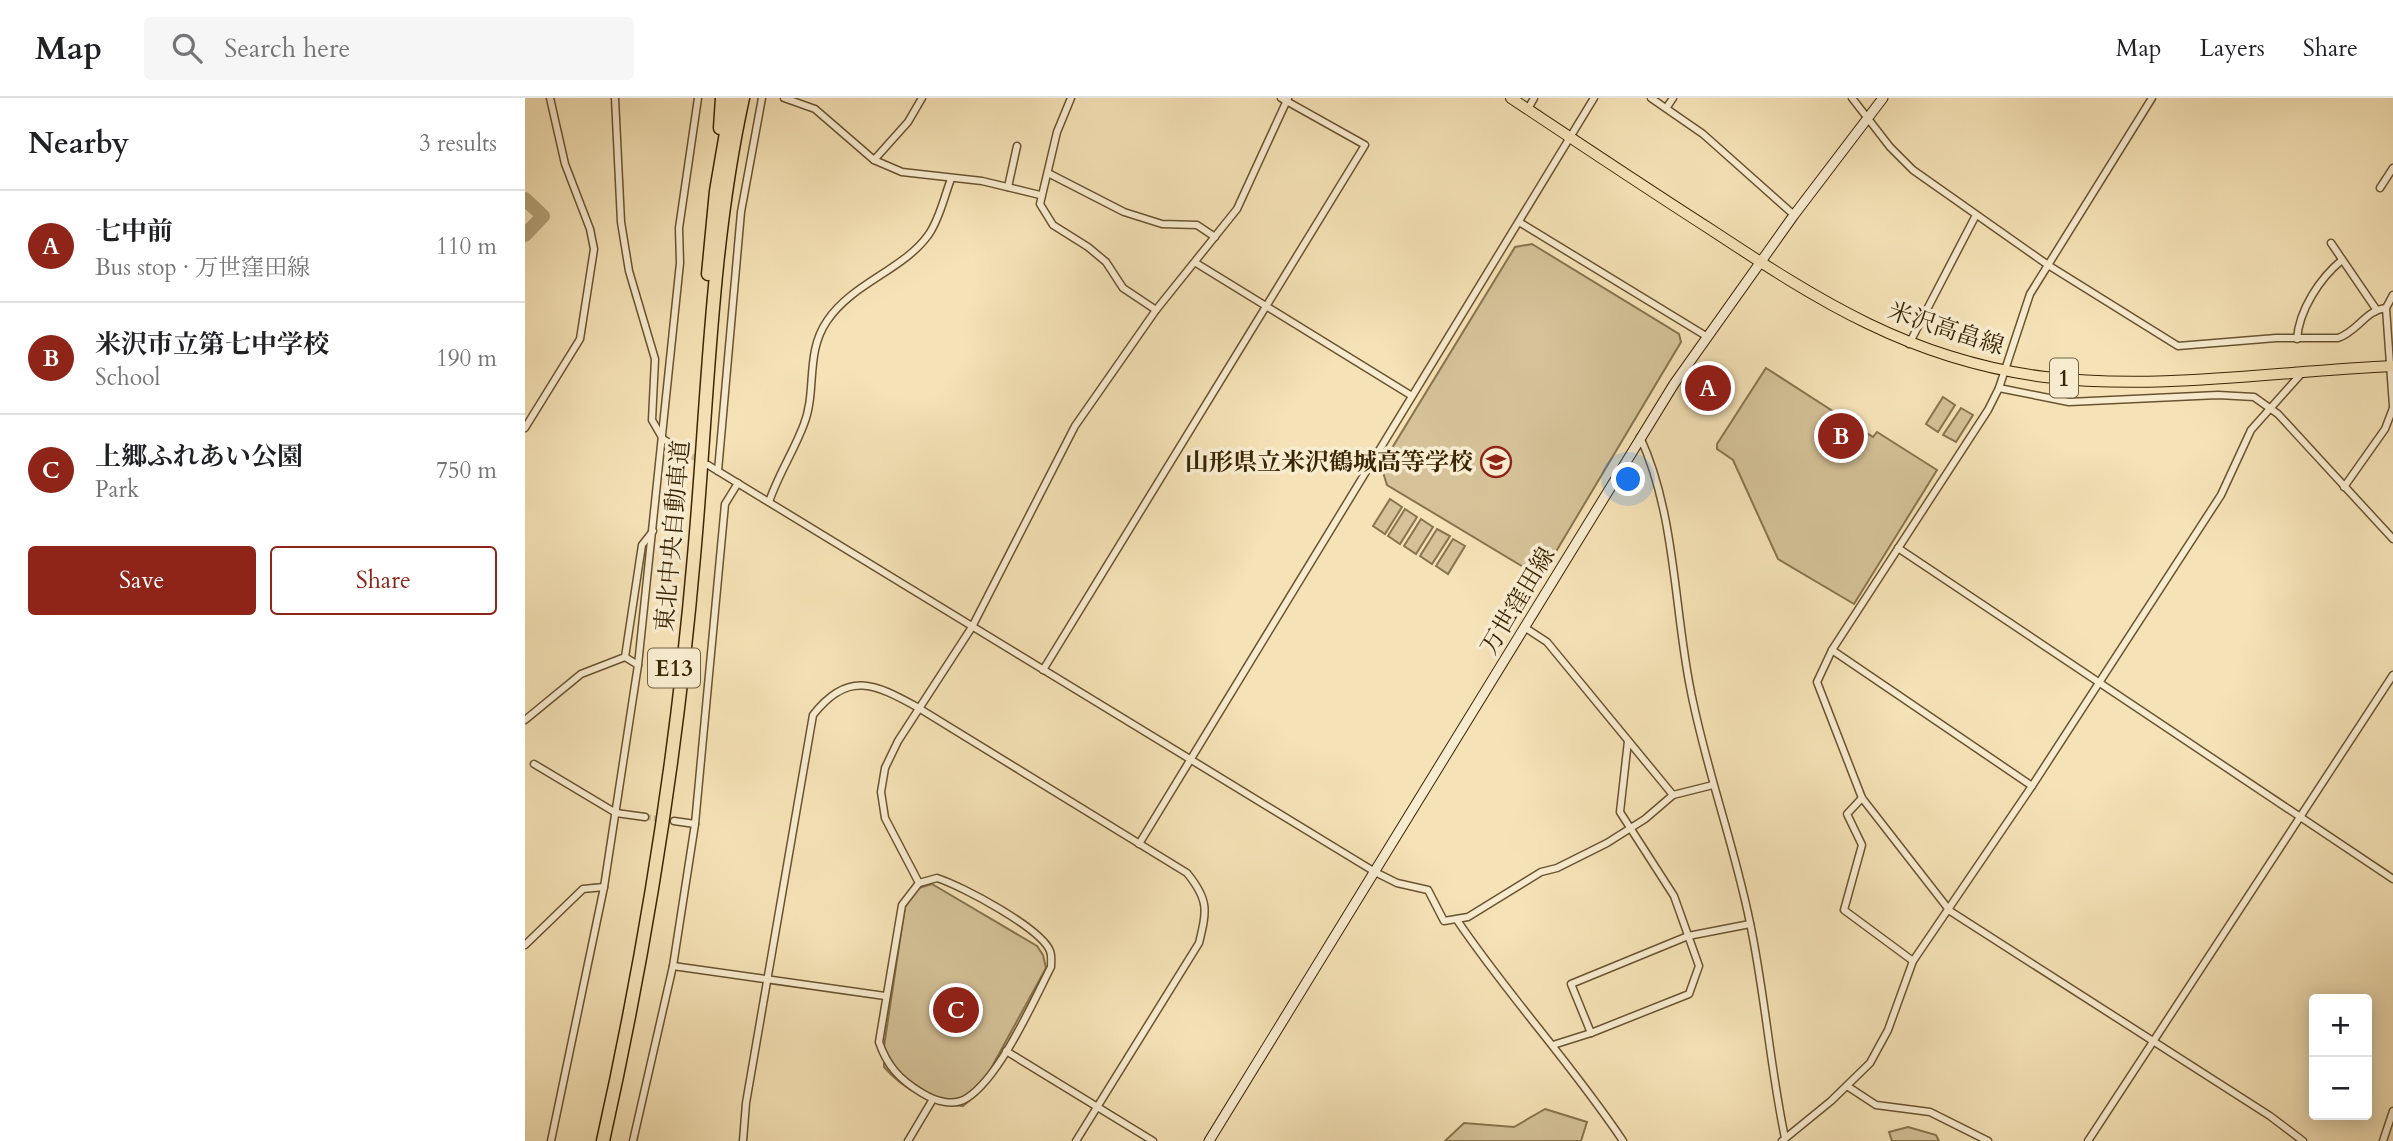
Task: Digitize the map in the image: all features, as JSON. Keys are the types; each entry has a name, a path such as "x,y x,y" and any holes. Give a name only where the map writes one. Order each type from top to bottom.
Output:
{"highway":[{"path":"716,191 722,98"},
{"name":"東北中央自動車道","path":"596,1141 635,943 664,759 687,550 716,191 732,98"},
{"name":"東北中央自動車道","path":"603,1141 643,945 673,750 694,557 720,228 743,98"}],"main road":[{"name":"米沢高畠線","path":"1511,98 1760,262 1852,317 1909,344 2003,370 2045,377 2112,381 2391,366"},
{"name":"万世窪田線","path":"1209,1141 1640,437 1706,336 1883,98"}],"street":[{"path":"525,428 580,339 594,249 590,229 565,164 550,98"},
{"path":"615,98 621,222 629,271 655,359 652,419 663,439 676,447"},
{"path":"551,1141 604,887 638,665 680,263 679,229 698,98"},
{"path":"718,471 743,198 762,98"},
{"path":"784,98 815,109 874,160 902,172 1008,187 1040,195"},
{"path":"874,160 908,122 922,98"},
{"path":"1071,98 1057,132 1040,195 1045,216 1053,225 1106,262 1123,288 1156,310"},
{"path":"1528,109 1534,98"},
{"path":"1139,844 1594,98"},
{"path":"1651,98 1703,134 1794,215"},
{"path":"1667,107 1673,98"},
{"path":"1853,98 1901,159 2048,265 2178,346 2338,338 2347,335 2376,309 2386,308"},
{"path":"2152,98 2026,303 1999,388 1832,650 1817,682 1861,798 1950,911 2303,1141"},
{"path":"919,883 885,818 881,792 885,768 917,707 972,627 1075,426 1156,310 1237,209 1285,99 1365,145 1043,670"},
{"path":"1008,187 1017,146"},
{"path":"2380,188 2393,168"},
{"path":"1048,173 1124,212 1162,224 1197,225 1215,237"},
{"path":"769,502 779,473 804,424 815,349 827,321 867,283 893,266 928,235 951,179"},
{"path":"1909,344 1976,215"},
{"path":"1519,222 1706,336"},
{"path":"2331,243 2376,309"},
{"path":"2297,339 2298,325 2311,298 2342,260"},
{"path":"1196,263 1412,396"},
{"path":"2344,486 2385,429 2393,407 2386,308 2393,295"},
{"path":"1783,1140 1870,1063 1888,1030 1913,961 1950,911 2221,495 2245,442 2268,408 2305,370"},
{"path":"1999,388 2070,402 2238,395 2254,397 2278,414 2393,539"},
{"path":"1640,437 1651,461 1656,484 1673,572 1689,686 1751,924 1783,1140"},
{"path":"708,466 1375,872 1397,883 1428,890 1444,921 1457,920 1489,906 1534,876 1557,868 1632,828 1672,795 1713,785"},
{"path":"633,1141 673,966 695,824 725,504 738,483"},
{"path":"625,657 642,545 654,529"},
{"path":"1898,548 2393,878"},
{"path":"1524,627 1547,642 1672,795"},
{"path":"1832,650 2032,786"},
{"path":"625,657 638,665"},
{"path":"525,720 581,674 625,657"},
{"path":"2088,1141 2393,675"},
{"path":"743,1141 746,1103 814,715 827,697 855,684 881,687 917,707 1187,873 1204,895 1205,918 1199,943 1076,1141"},
{"path":"1553,1045 1591,1033 1689,994 1699,966 1674,896 1620,812 1628,741"},
{"path":"534,764 616,813 645,817"},
{"path":"1861,798 1847,814 1862,845 1845,909 1913,961"},
{"path":"674,821 695,824"},
{"path":"937,878 956,884 1042,939 1051,952 1051,967 1006,1051 982,1085 966,1099 949,1103 933,1099 907,1084 886,1063 879,1042 885,996 902,905 919,883 937,878"},
{"path":"525,945 583,889 604,887"},
{"path":"1457,920 1490,968 1584,1083 1623,1141"},
{"path":"1591,1033 1571,984 1688,936 1751,924"},
{"path":"673,966 885,996"},
{"path":"1006,1051 1153,1141"},
{"path":"1847,1086 1876,1105 1930,1112 1988,1141"},
{"path":"908,1141 933,1099"},
{"path":"2382,1141 2393,1111"}],"shaded area":[{"path":"1532,244 1679,334 1681,342 1545,570 1535,574 1387,485 1381,466 1515,247"},
{"path":"1766,368 1873,437 1877,432 1937,470 1854,604 1778,559 1733,460 1717,449 1717,444"},
{"path":"1943,397 1955,405 1938,432 1926,424"},
{"path":"1961,408 1973,415 1956,442 1943,435"},
{"path":"1390,499 1402,507 1385,534 1373,526"},
{"path":"1405,509 1417,517 1400,544 1388,536"},
{"path":"1421,519 1433,527 1416,554 1404,546"},
{"path":"1437,529 1450,536 1432,564 1420,556"},
{"path":"1453,539 1465,546 1448,574 1436,566"},
{"path":"932,884 1037,946 1043,955 1046,968 977,1094 963,1106 941,1103 920,1095 884,1067 884,1046 905,907 919,888"},
{"path":"1545,1109 1587,1122 1581,1141 1445,1141 1464,1123 1514,1127"},
{"path":"1908,1127 1936,1135 1939,1141 1892,1141 1889,1132"}],"waterway":[{"path":"525,199 543,216 525,235"}],"tunnel":[{"path":"676,447 702,462"},
{"path":"645,817 674,821"}],"place":[{"name":"七中前","path":"1708,388"},
{"name":"米沢市立第七中学校","path":"1841,436"},
{"name":"山形県立米沢鶴城高等学校","path":"1496,462"},
{"name":"上郷ふれあい公園","path":"956,1010"}]}
